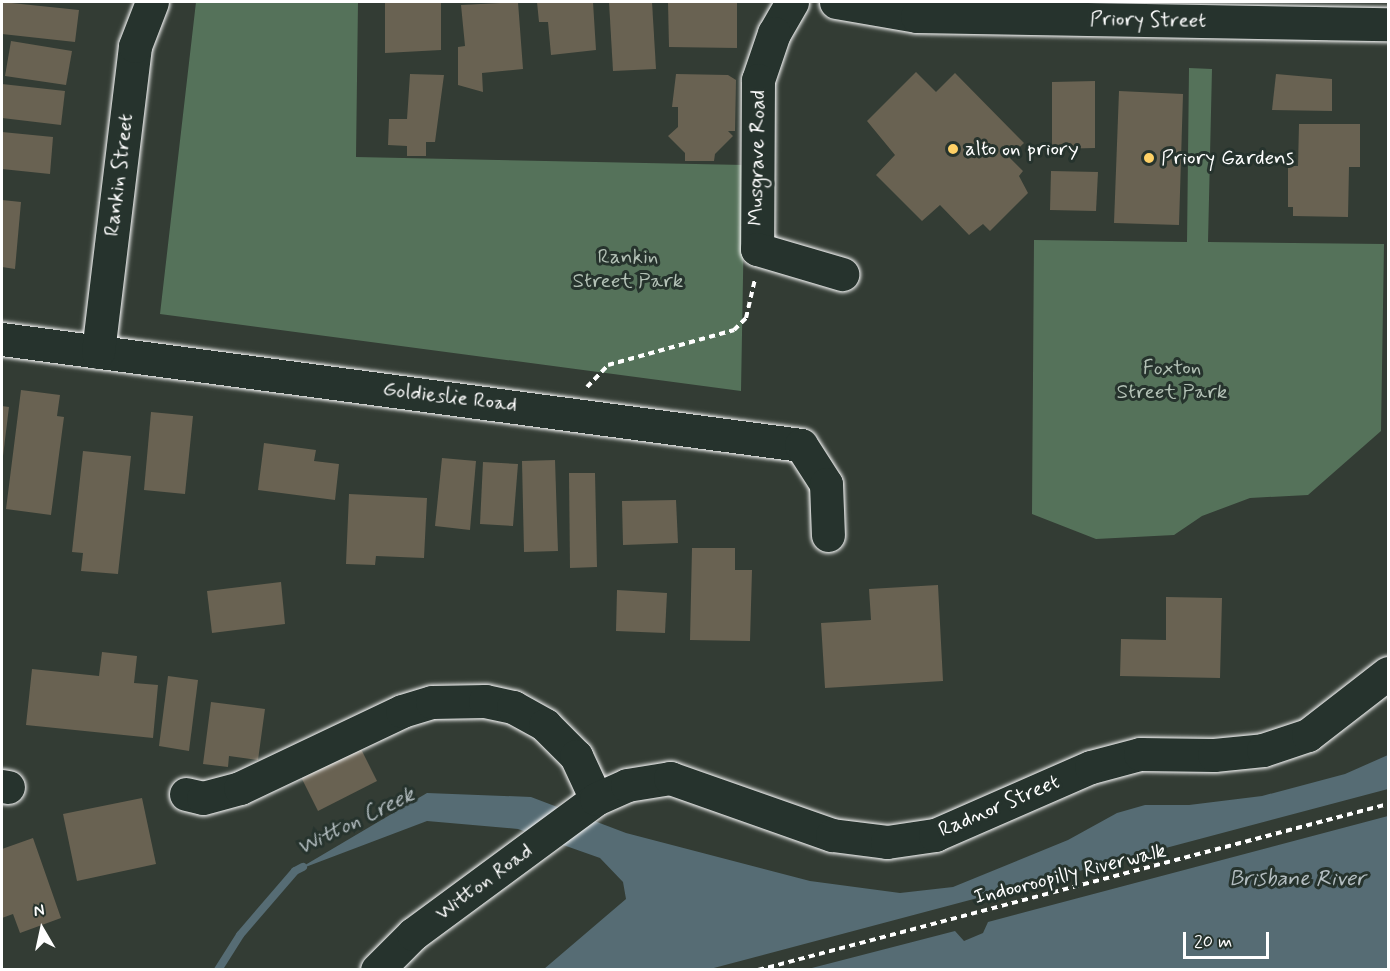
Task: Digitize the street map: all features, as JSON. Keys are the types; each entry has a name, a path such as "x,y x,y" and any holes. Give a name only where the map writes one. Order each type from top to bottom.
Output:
{"street":[{"name":"Rankin Street","path":"98,352 135,46 152,2"},
{"name":"Musgrave Road","path":"757,249 758,80 774,33 792,2"},
{"name":"Priory Street","path":"836,2 917,16 1389,24"},
{"path":"757,249 842,274"},
{"name":"Goldieslie Road","path":"2,339 548,409 801,445 826,484 828,535"},
{"name":"Radnor Street","path":"596,799 627,785 670,778 832,835 887,842 935,836 1091,766 1140,754 1214,755 1263,750 1308,735 1389,673"},
{"path":"186,794 203,798 240,788 402,711 432,702 485,701 513,707 545,725 576,756 596,799"},
{"name":"Witton Road","path":"377,969 413,934 596,799"}],"path":[{"path":"548,409 578,397 608,366 734,330 746,318 752,296 757,249"},
{"name":"Indooroopilly Riverwalk","path":"758,969 1389,804"}],"green space":[{"name":"Rankin Street Park","path":"196,2 358,2 356,157 745,165 741,391 160,314"},
{"name":"Foxton Street Park","path":"1189,68 1212,69 1208,242 1384,244 1381,431 1308,495 1250,498 1202,516 1174,535 1096,539 1032,514 1034,240 1187,242"}],"water":[{"name":"Brisbane River","path":"1388,755 1388,969 544,969 626,899 623,882 600,858 518,829 427,821 295,871 427,793 531,797 626,833 810,881 900,893 953,887 1068,840 1117,813 1145,805 1189,805 1262,796 1345,774"}],"pier":[{"path":"1388,789 1388,816 988,922 983,933 964,941 955,931 808,969 710,969"}],"building":[{"path":"2,2 79,10 75,42 2,34"},
{"path":"518,2 523,69 482,73 483,92 458,85 458,47 465,46 461,5"},
{"path":"537,2 593,2 596,50 551,55 548,22 539,22"},
{"path":"609,2 652,2 656,69 613,71"},
{"path":"668,2 737,2 737,48 669,47"},
{"path":"385,3 441,3 441,50 385,53"},
{"path":"11,41 72,51 66,85 5,76"},
{"name":"alto on priory","path":"916,72 936,92 955,73 1024,143 1009,157 1023,171 1019,176 1028,193 990,231 983,224 969,235 940,205 922,221 876,175 895,155 867,121"},
{"path":"410,74 444,75 435,142 426,142 426,156 407,156 407,146 388,145 389,119 407,119"},
{"path":"676,74 728,75 736,80 735,131 728,131 733,136 715,154 714,161 685,161 685,153 668,136 678,127 678,107 672,107"},
{"path":"1276,74 1332,79 1332,111 1272,110"},
{"path":"1095,81 1095,148 1052,149 1052,82"},
{"path":"2,84 65,91 61,125 2,118"},
{"name":"Priory Gardens","path":"1119,91 1183,94 1179,225 1114,223"},
{"path":"1299,124 1360,124 1360,167 1349,167 1348,217 1293,216 1293,207 1288,207 1288,166 1298,166"},
{"path":"2,132 53,137 50,174 2,169"},
{"path":"1051,171 1098,172 1096,211 1050,210"},
{"path":"2,200 21,202 15,269 2,267"},
{"path":"21,390 60,395 57,416 64,417 51,515 6,509"},
{"path":"2,406 9,407 3,456 2,456"},
{"path":"151,412 193,416 185,494 144,490"},
{"path":"264,443 316,450 314,461 339,464 335,500 258,490"},
{"path":"83,451 131,456 118,574 81,571 83,553 72,552"},
{"path":"442,458 476,461 470,530 435,526"},
{"path":"555,460 558,551 524,552 522,461"},
{"path":"483,462 518,464 513,526 480,524"},
{"path":"569,473 595,473 597,567 570,568"},
{"path":"349,494 427,498 424,558 376,556 375,565 346,564"},
{"path":"676,500 678,543 623,545 622,501"},
{"path":"692,548 735,548 735,570 752,570 750,641 690,640"},
{"path":"281,582 285,624 212,633 207,591"},
{"path":"938,585 943,681 825,688 821,623 871,620 869,589"},
{"path":"617,590 667,593 665,633 616,631"},
{"path":"1166,597 1222,598 1220,678 1120,676 1121,639 1166,640"},
{"path":"102,652 137,656 134,683 158,685 153,738 26,725 32,669 99,676"},
{"path":"168,676 198,680 189,751 159,746"},
{"path":"211,702 265,709 258,760 229,756 228,767 203,764"},
{"path":"360,747 377,781 318,811 301,777"},
{"path":"142,798 156,864 77,881 63,814"},
{"path":"33,838 61,918 20,933 13,914 2,918 2,849"}],"waterway":[{"name":"Witton Creek","path":"218,970 240,935 295,871 303,867"}],"place":[{"name":"alto on priory","path":"953,149"},
{"name":"Priory Gardens","path":"1149,158"}]}
